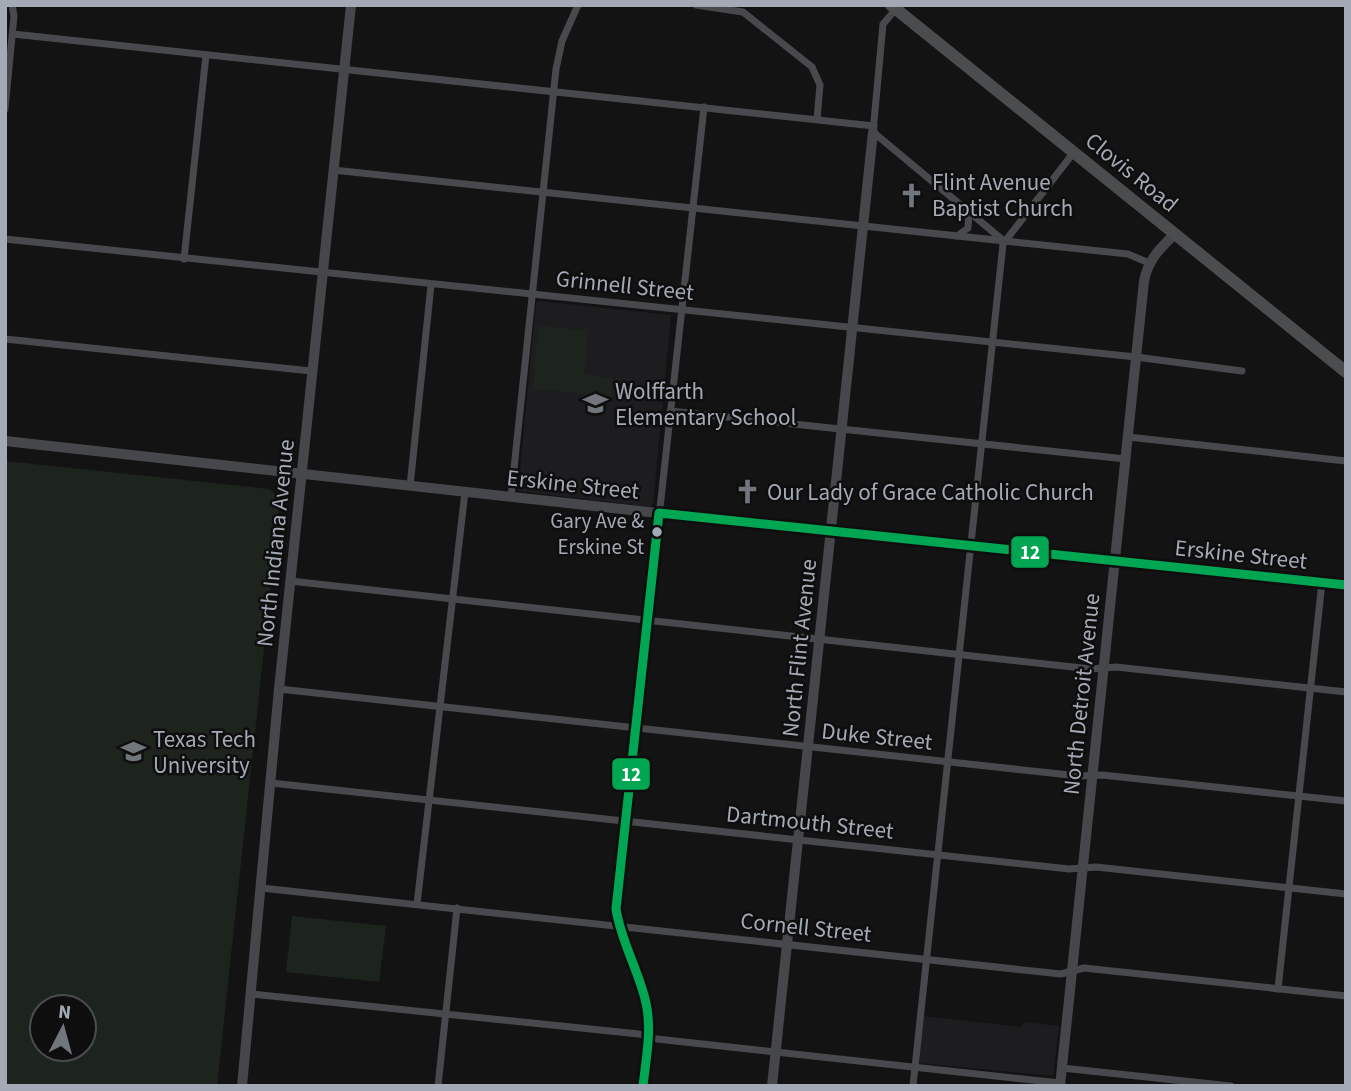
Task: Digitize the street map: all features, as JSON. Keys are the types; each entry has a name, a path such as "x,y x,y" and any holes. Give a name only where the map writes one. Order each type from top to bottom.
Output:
{"highway":[{"name":"Clovis Road","path":"894,7 1346,372"}],"street":[{"path":"5,109 13,34 12,5"},
{"name":"North Indiana Avenue","path":"242,1086 279,689 351,5"},
{"path":"511,497 553,91 558,55 578,5"},
{"path":"696,5 743,12 812,67 820,85 817,119"},
{"name":"North Flint Avenue","path":"772,1086 883,23 894,7"},
{"path":"13,34 817,119 873,129 1004,241"},
{"path":"184,259 206,55"},
{"path":"643,1086 648,1037 644,995 623,943 616,909 704,107"},
{"path":"913,1086 980,444 1004,241 1074,152"},
{"path":"332,170 1128,254 1149,263"},
{"path":"957,236 970,225 969,212"},
{"name":"North Detroit Avenue","path":"1060,1085 1144,281 1154,254 1175,233"},
{"name":"Grinnell Street","path":"5,239 1136,357 1242,371"},
{"path":"410,486 431,285"},
{"path":"5,339 312,371"},
{"path":"670,411 1126,459"},
{"path":"1128,438 1346,461"},
{"name":"Erskine Street","path":"5,441 969,547 1346,584"},
{"path":"417,904 450,599 465,492"},
{"path":"290,581 1091,669 1116,667 1346,692"},
{"path":"1278,989 1322,582"},
{"name":"Duke Street","path":"279,689 947,763 1346,801"},
{"name":"Dartmouth Street","path":"271,783 1069,869 1096,867 1346,894"},
{"name":"Cornell Street","path":"261,888 1061,974 1084,968 1346,996"},
{"path":"438,1086 457,908"},
{"path":"251,994 1060,1085"},
{"path":"1062,1068 1231,1086"}],"shaded area":[{"name":"Wolffarth Elementary School","path":"539,301 671,315 653,503 650,507 518,491 536,303"},
{"path":"538,326 588,330 584,374 612,378 611,396 533,389"},
{"name":"Texas Tech University","path":"5,461 269,489 280,499 217,1086 5,1086"},
{"path":"292,916 386,926 379,982 286,972"},
{"path":"923,1016 1022,1027 1024,1022 1059,1026 1053,1076 919,1063"}],"transit line":[{"name":"12","path":"643,1086 648,1044 648,1013 616,909 659,513 1346,585"}],"place":[{"name":"Flint Avenue Baptist Church","path":"912,195"},
{"name":"Wolffarth Elementary School","path":"595,404"},
{"name":"Our Lady of Grace Catholic Church","path":"747,492"},
{"name":"Gary Ave & Erskine St","path":"657,532"},
{"name":"Texas Tech University","path":"133,752"}]}
